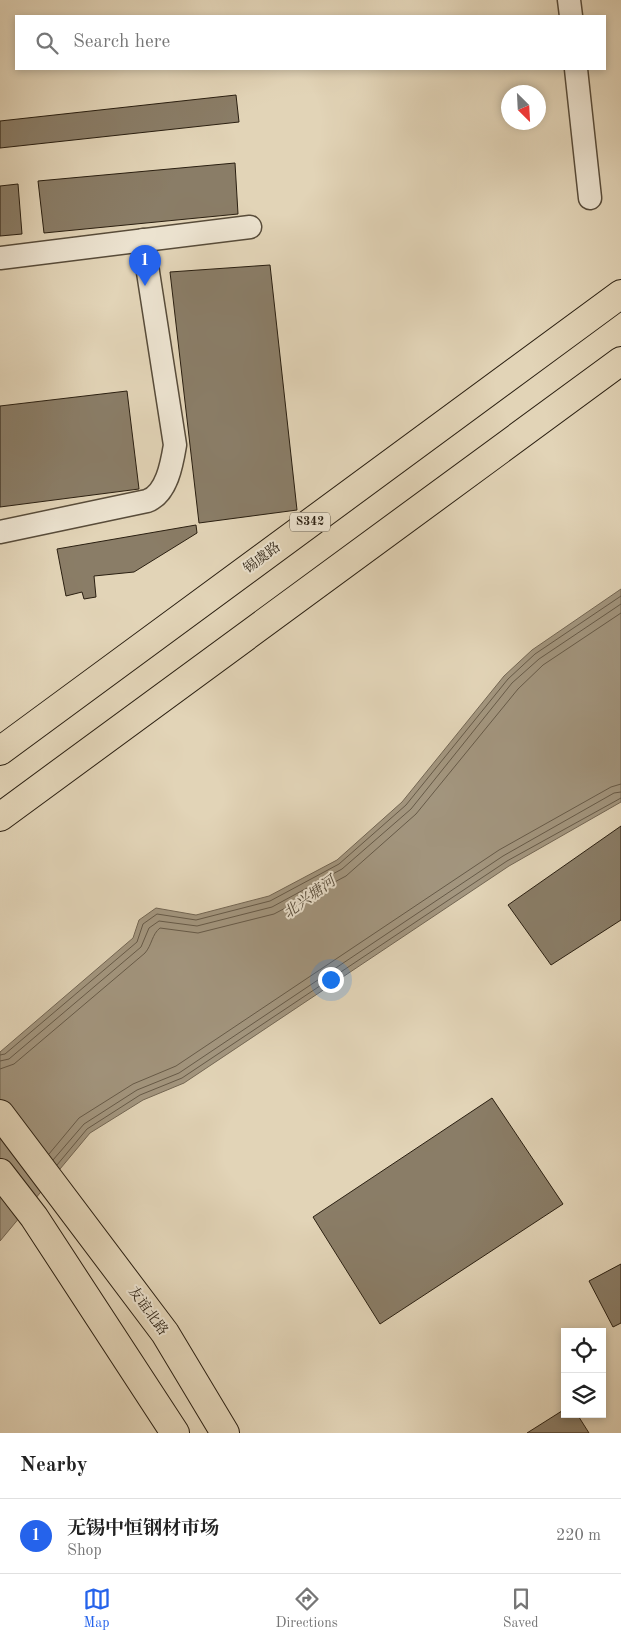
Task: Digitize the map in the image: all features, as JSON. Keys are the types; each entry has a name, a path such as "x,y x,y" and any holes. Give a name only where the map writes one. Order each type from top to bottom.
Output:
{"main road":[{"name":"锡虞路","path":"0,751 621,294"},
{"path":"0,817 621,361"},
{"name":"友谊北路","path":"0,1114 165,1333 225,1433"},
{"path":"0,1174 34,1217 175,1433"}],"street":[{"path":"569,0 570,15"},
{"path":"576,70 590,198"},
{"path":"0,258 250,227"},
{"path":"0,532 147,501 156,494 168,476 175,445 143,240"}],"water":[{"name":"北兴塘河","path":"621,589 621,802 509,866 184,1083 143,1100 90,1133 0,1241 0,1052 133,938 139,920 156,908 196,915 269,896 337,860 402,802 504,676 532,650"}],"building":[{"path":"236,95 239,122 0,148 0,121"},
{"path":"235,163 238,214 44,233 38,181"},
{"path":"18,184 22,234 0,236 0,186"},
{"path":"270,265 297,510 199,523 170,272"},
{"path":"127,391 139,489 0,507 0,406"},
{"path":"196,525 197,533 134,572 94,576 96,597 84,599 82,592 66,596 57,549"},
{"path":"621,826 621,920 551,965 508,905"},
{"path":"492,1098 563,1204 380,1324 313,1217"},
{"path":"621,1264 621,1323 613,1327 589,1281"},
{"path":"561,1412 561,1418 580,1418 589,1433 527,1433"}],"place":[{"name":"无锡中恒钢材市场","path":"145,286"}]}
